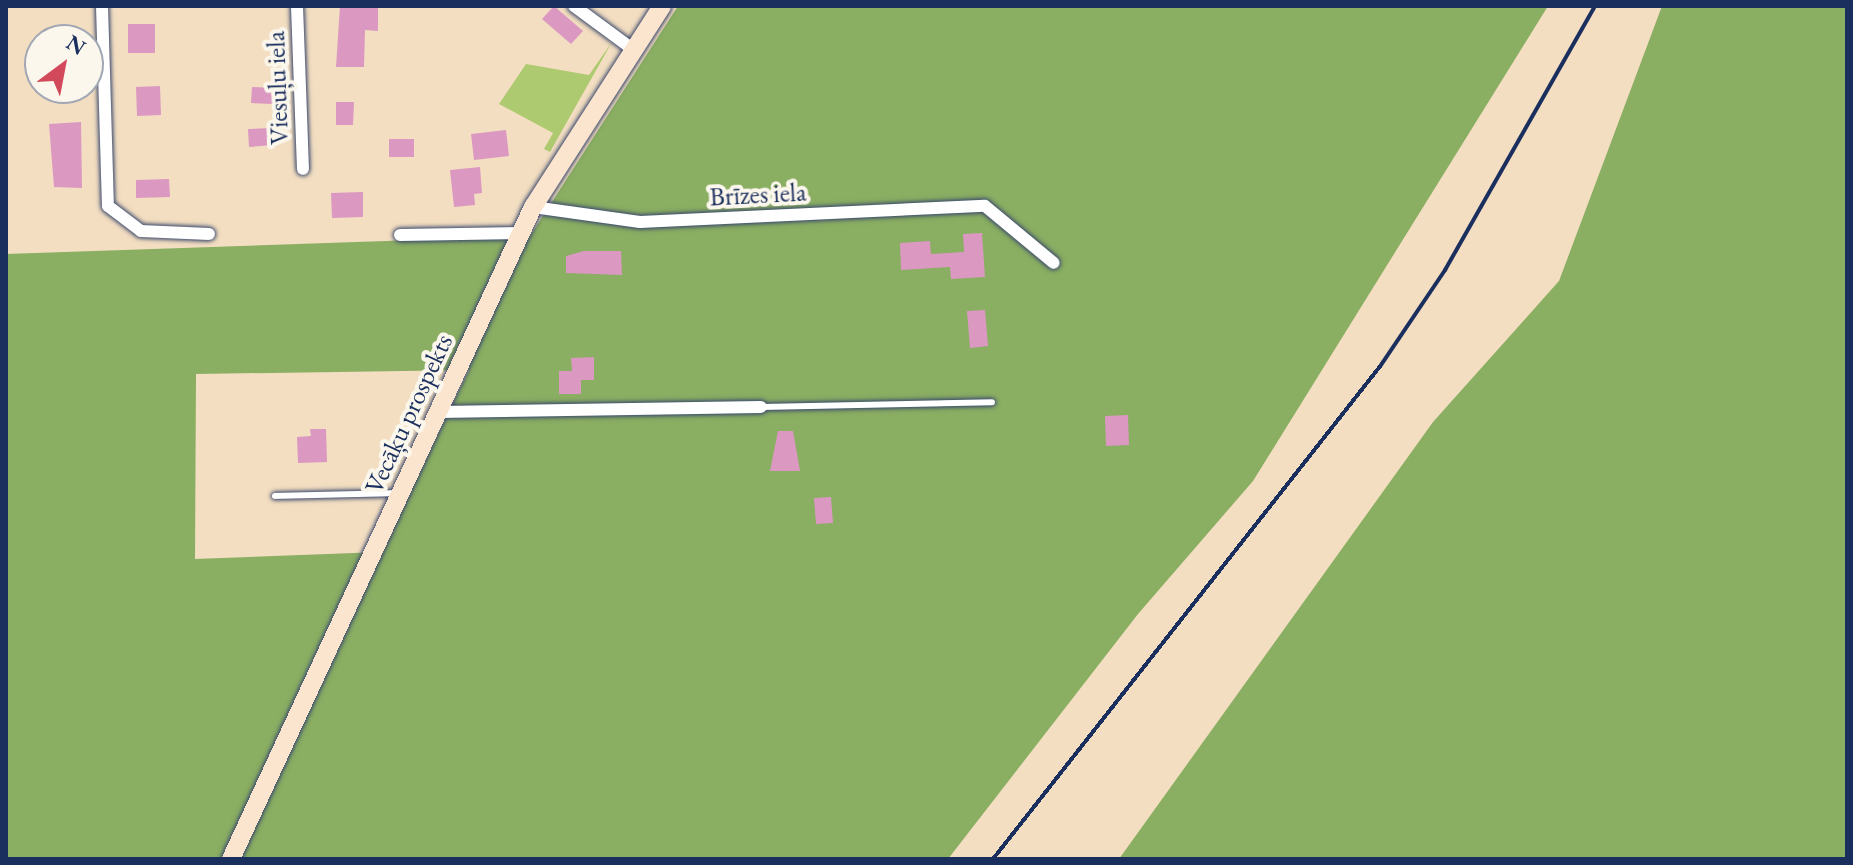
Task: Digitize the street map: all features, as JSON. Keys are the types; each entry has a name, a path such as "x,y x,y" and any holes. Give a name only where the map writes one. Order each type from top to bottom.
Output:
{"main road":[{"name":"Vecāķu prospekts","path":"231,859 533,207 631,48 662,6"}],"street":[{"path":"102,6 108,206 141,231 209,234"},
{"name":"Viesuļu iela","path":"297,6 303,169"},
{"path":"574,6 631,48"},
{"name":"Brīzes iela","path":"533,207 640,222 985,206 1054,263"},
{"path":"400,235 521,233"},
{"path":"439,412 761,407"}],"lane":[{"path":"761,407 992,402"},
{"path":"275,496 401,493"}],"green space":[{"path":"678,6 1548,6 1253,481 1138,614 948,859 6,859 6,254 530,236","holes":["469,370 381,552 195,559 196,374"]},
{"path":"1662,6 1847,6 1847,859 1119,859 1433,422 1559,281"},
{"path":"612,42 550,152 544,149 553,133 499,104 526,64 589,75"}],"building":[{"path":"340,6 378,7 378,31 365,30 364,67 336,67"},
{"path":"554,6 583,31 571,44 542,19"},
{"path":"128,24 155,24 155,53 128,53"},
{"path":"160,86 161,115 137,116 136,87"},
{"path":"252,87 273,88 273,104 251,103"},
{"path":"336,102 354,102 353,125 336,125"},
{"path":"81,122 82,188 54,187 49,124"},
{"path":"271,128 273,145 249,147 248,129"},
{"path":"506,130 509,156 474,160 471,134"},
{"path":"389,139 414,139 414,157 389,157"},
{"path":"480,167 482,193 474,194 475,205 454,207 450,170"},
{"path":"169,179 170,197 136,198 136,180"},
{"path":"363,192 363,217 332,218 331,193"},
{"path":"982,233 985,277 951,279 950,267 901,270 900,243 930,241 931,254 964,252 963,234"},
{"path":"584,251 621,251 622,275 566,273 566,256"},
{"path":"985,310 988,346 970,348 967,311"},
{"path":"594,357 594,380 581,380 581,394 559,394 559,371 572,371 571,358"},
{"path":"1128,415 1129,445 1106,446 1105,416"},
{"path":"310,429 326,429 327,462 298,463 297,437 311,436"},
{"path":"778,431 793,431 800,471 770,471"},
{"path":"831,497 833,523 816,524 814,498"}],"railway":[{"path":"993,859 1381,365 1445,270 1595,6"}]}
